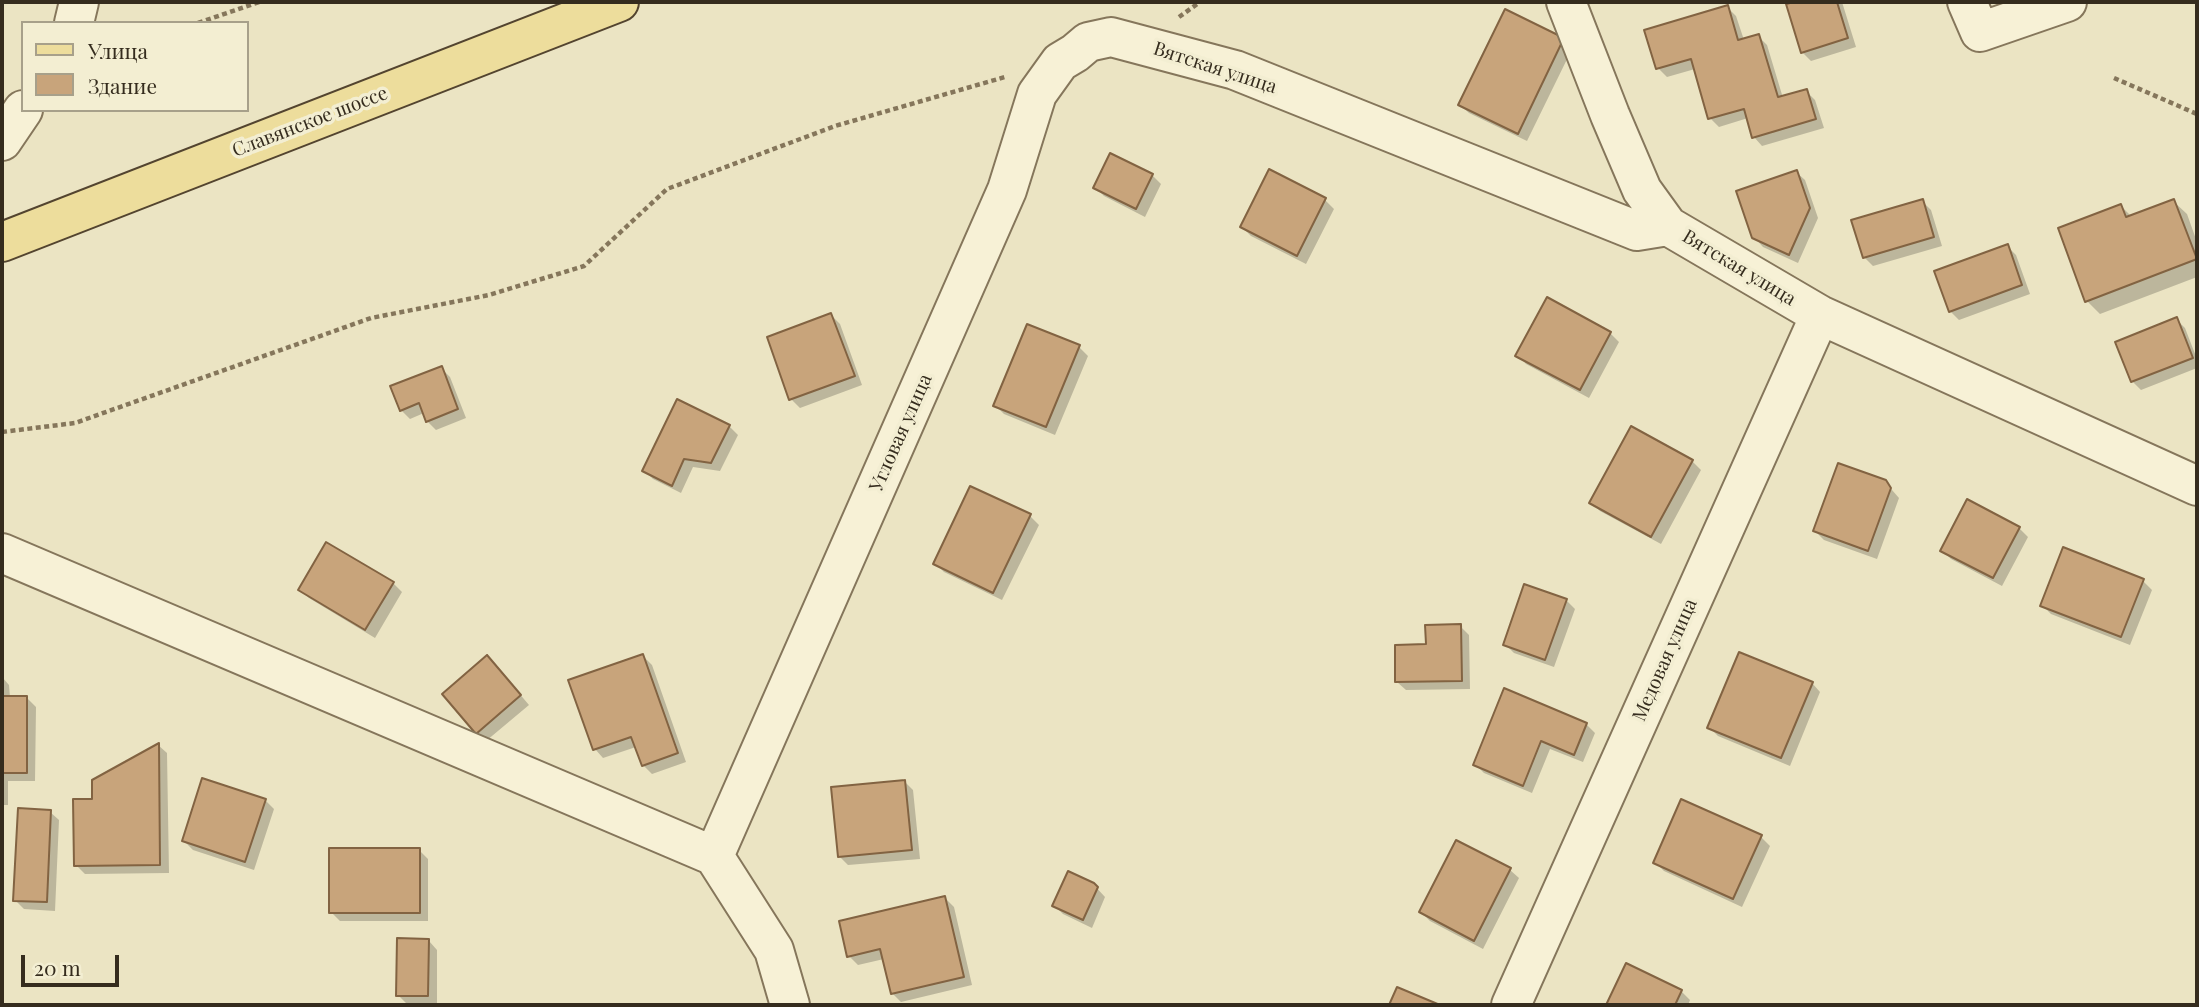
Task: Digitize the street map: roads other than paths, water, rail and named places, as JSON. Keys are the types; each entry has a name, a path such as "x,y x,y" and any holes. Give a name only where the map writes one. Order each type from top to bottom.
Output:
{"main road":[{"name":"Славянское шоссе","path":"2,242 619,2"}],"street":[{"path":"74,21 79,2"},
{"path":"1566,2 1642,190 1668,226"},
{"path":"1967,2 1980,32 2067,2"},
{"name":"Вятская улица","path":"1111,37 1235,70 1637,231 1668,226 1819,316 2197,486"},
{"name":"Угловая улица","path":"714,856 1007,190 1037,94 1060,62 1088,42 1111,37"},
{"path":"2,141 22,112"},
{"name":"Медовая улица","path":"1511,1005 1819,316"},
{"path":"2,553 714,856 774,950 790,1005"}]}
